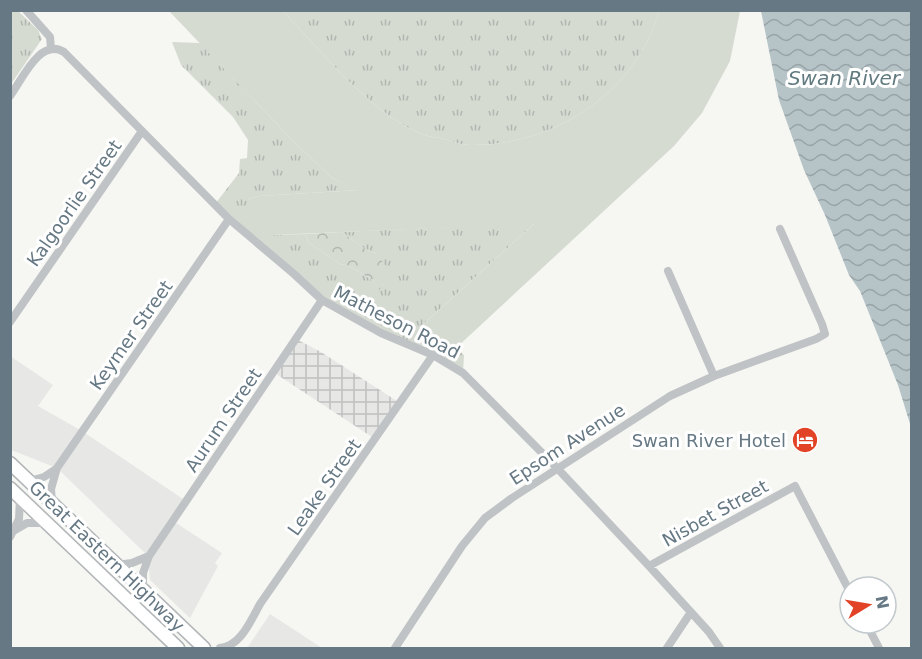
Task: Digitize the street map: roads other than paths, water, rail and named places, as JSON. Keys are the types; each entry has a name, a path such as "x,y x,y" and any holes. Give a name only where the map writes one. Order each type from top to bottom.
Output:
{"highway":[{"name":"Great Eastern Highway","path":"10,463 204,648"},
{"name":"Great Eastern Highway","path":"10,488 178,648"}],"street":[{"name":"Matheson Road","path":"26,10 50,37 51,48 58,48 64,52 229,219 322,300 381,333 433,355 463,373 650,566 720,648"},
{"path":"10,96 40,53 51,48"},
{"name":"Kalgoorlie Street","path":"10,322 142,131"},
{"name":"Keymer Street","path":"53,503 51,489 57,468 229,219"},
{"name":"Epsom Avenue","path":"394,648 462,546 485,518 557,468 670,396 714,376 825,334 780,229"},
{"path":"668,271 714,376"},
{"name":"Aurum Street","path":"143,589 143,573 149,556 322,300"},
{"name":"Leake Street","path":"237,648 241,636 260,604 433,355"},
{"path":"29,481 44,477 57,468"},
{"name":"Nisbet Street","path":"650,566 795,486 841,575"},
{"path":"13,533 20,512 20,497"},
{"path":"13,533 27,523 47,524"},
{"path":"117,565 132,563 149,556"},
{"path":"667,648 691,612"},
{"name":"Leake Street","path":"220,648 232,645 241,636"}],"water":[{"name":"Swan River","path":"761,11 911,11 911,427 898,385 860,291 849,275 804,170 779,100"}],"place":[{"name":"Swan River Hotel","path":"805,440"}]}
